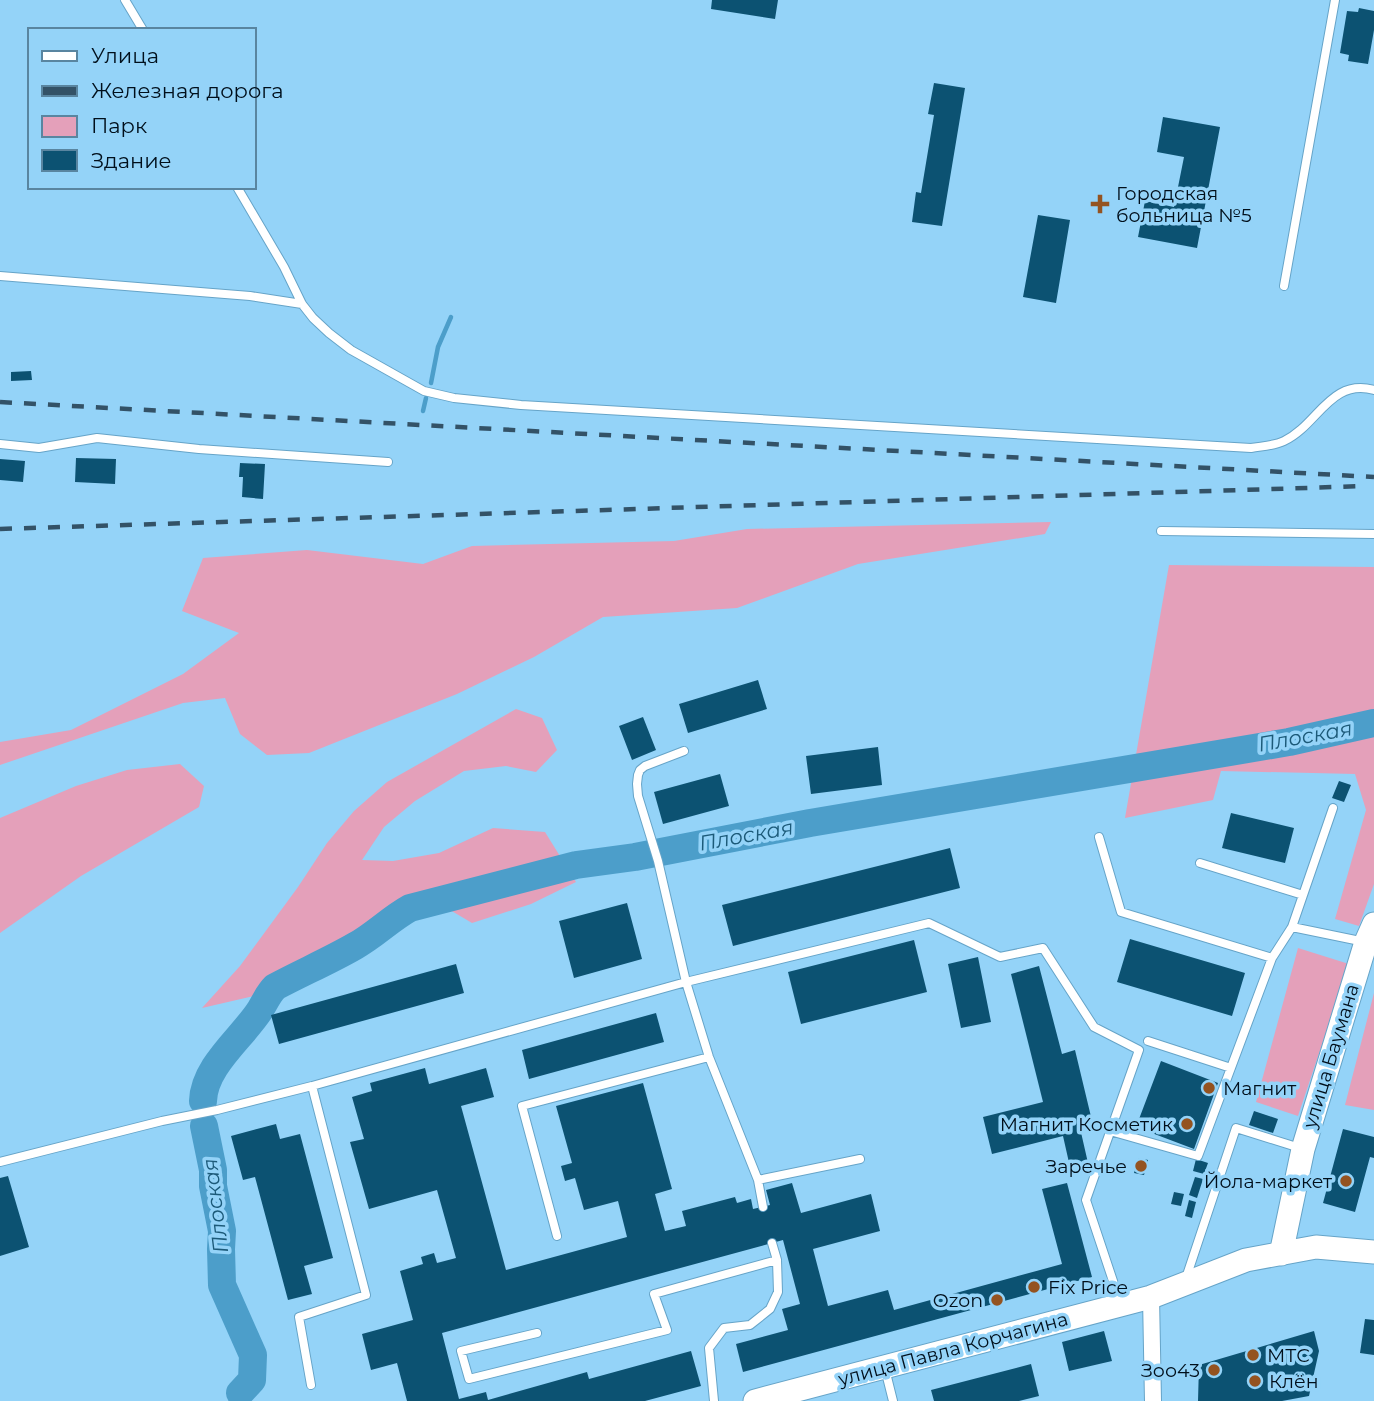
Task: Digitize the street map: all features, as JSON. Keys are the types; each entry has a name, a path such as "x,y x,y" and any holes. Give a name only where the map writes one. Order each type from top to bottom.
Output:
{"main road":[{"name":"улица Баумана","path":"1281,1254 1303,1149 1371,936"},
{"path":"1281,1254 1315,1247 1374,1252"},
{"name":"улица Павла Корчагина","path":"755,1401 1151,1297 1246,1260 1281,1254"}],"street":[{"path":"1151,1297 1153,1401"}],"lane":[{"path":"125,0 142,28"},
{"path":"1284,286 1335,0"},
{"path":"238,189 284,267 302,304 321,325 351,349 424,391 454,398 521,405 1251,448 1283,441 1346,389 1356,387 1374,390"},
{"path":"0,276 250,296 302,304"},
{"path":"0,444 38,448 97,438 199,449 388,462"},
{"path":"1161,531 1374,534"},
{"path":"684,751 640,770 638,796 657,861 686,982 709,1057 758,1180 763,1207"},
{"path":"1110,1131 1198,1156 1272,958 1292,928 1333,808"},
{"path":"1099,837 1121,912 1272,958"},
{"path":"1200,863 1303,895"},
{"path":"0,1162 312,1086 686,982 929,923 1000,957 1043,948 1094,1027 1139,1049 1086,1200 1121,1305"},
{"path":"1292,928 1371,936"},
{"path":"1148,1041 1231,1068"},
{"path":"557,1236 522,1105 709,1057"},
{"path":"312,1086 366,1296 299,1317 312,1385"},
{"path":"1184,1284 1236,1128 1303,1149"},
{"path":"758,1180 860,1159"},
{"path":"714,1401 709,1348 724,1328 750,1325 770,1309 778,1292 777,1260 772,1243"},
{"path":"537,1333 461,1351 469,1379 667,1329 654,1294 777,1260"},
{"path":"884,1366 893,1401"}],"green space":[{"path":"1051,522 1045,534 858,564 737,608 603,617 534,657 457,694 309,753 267,755 240,734 225,698 183,703 0,765 0,742 71,730 183,674 239,633 182,611 203,558 307,550 423,564 472,546 674,541 747,529"},
{"path":"1169,565 1374,567 1374,884 1359,926 1335,919 1366,810 1355,774 1221,771 1213,800 1125,818"},
{"path":"516,709 542,718 557,750 536,772 506,766 464,771 415,801 384,827 362,860 393,861 439,853 493,828 545,832 576,882 531,904 472,923 450,910 411,916 374,945 301,985 202,1008 240,966 327,843 354,811 387,782"},
{"path":"180,764 204,786 199,807 81,876 0,933 0,818 76,786 127,770"},
{"path":"1298,948 1349,964 1298,1116 1256,1102"},
{"path":"1374,993 1374,1110 1345,1105"}],"building":[{"path":"712,0 778,0 775,19 711,9"},
{"path":"1359,8 1374,11 1374,30 1368,64 1348,61 1349,55 1340,53 1347,11 1358,12"},
{"path":"934,83 965,88 942,226 912,222 916,192 921,193 934,115 928,114"},
{"path":"1163,117 1220,127 1197,248 1138,237 1145,201 1174,207 1184,157 1157,152"},
{"path":"1038,215 1070,220 1056,303 1023,297"},
{"path":"31,371 32,380 11,381 11,372"},
{"path":"76,458 116,459 115,484 75,482"},
{"path":"0,459 25,461 23,482 0,480"},
{"path":"240,463 265,464 263,499 242,497 243,477 239,477"},
{"path":"758,680 767,709 688,733 679,704"},
{"path":"643,717 656,750 632,760 619,726"},
{"path":"878,747 882,785 811,794 806,756"},
{"path":"720,774 729,806 663,824 654,792"},
{"path":"1339,781 1351,785 1344,802 1332,798"},
{"path":"1231,813 1294,828 1285,863 1222,848"},
{"path":"950,848 960,888 733,946 722,905"},
{"path":"627,903 642,959 574,978 559,921"},
{"path":"1130,939 1245,973 1232,1016 1117,982"},
{"path":"914,940 927,992 801,1024 788,972"},
{"path":"978,957 991,1022 961,1028 948,964"},
{"path":"456,964 464,993 279,1044 271,1015"},
{"path":"1039,966 1062,1054 1075,1050 1093,1125 1080,1128 1088,1163 1070,1167 1063,1136 992,1154 983,1117 1043,1102 1011,974"},
{"path":"656,1013 664,1042 529,1079 522,1050"},
{"path":"1161,1061 1218,1083 1194,1149 1136,1127"},
{"path":"425,1068 429,1084 486,1068 494,1097 461,1106 506,1270 627,1237 618,1201 584,1210 575,1178 565,1181 561,1166 572,1163 556,1106 643,1083 672,1189 655,1194 665,1231 686,1226 682,1211 735,1197 737,1203 751,1199 753,1209 770,1205 766,1190 792,1183 801,1213 871,1194 880,1231 813,1249 828,1306 888,1290 894,1310 1062,1264 1042,1189 1067,1183 1092,1277 743,1372 736,1344 788,1330 782,1309 800,1304 783,1240 442,1333 459,1399 486,1392 488,1400 587,1372 589,1379 691,1351 701,1386 645,1401 407,1401 397,1363 371,1370 362,1334 413,1320 400,1271 423,1264 421,1257 434,1253 437,1263 456,1258 437,1190 369,1209 350,1142 364,1139 352,1097 372,1091 370,1083"},
{"path":"1254,1111 1278,1119 1273,1133 1249,1125"},
{"path":"276,1124 280,1139 300,1134 333,1258 304,1266 312,1294 288,1300 255,1177 243,1180 231,1136"},
{"name":"Йола-маркет","path":"1343,1129 1374,1137 1374,1158 1370,1157 1355,1212 1323,1203"},
{"name":"Заречье","path":"1139,1158 1148,1160 1144,1175 1134,1173"},
{"path":"1196,1159 1208,1163 1204,1174 1193,1171"},
{"path":"8,1176 29,1247 0,1256 0,1178"},
{"path":"1195,1177 1203,1179 1197,1198 1189,1195"},
{"path":"1174,1192 1184,1194 1181,1206 1171,1204"},
{"path":"1189,1200 1196,1202 1192,1218 1185,1216"},
{"path":"1365,1319 1374,1320 1374,1355 1360,1353"},
{"path":"1104,1331 1112,1361 1069,1371 1062,1342"},
{"name":"Клён","path":"1314,1331 1319,1351 1309,1396 1282,1401 1198,1401 1199,1365"},
{"path":"1031,1364 1039,1396 1019,1401 934,1401 931,1390"}],"waterway":[{"path":"431,383 438,347 451,317"},
{"path":"423,411 426,398"},
{"name":"Плоская","path":"203,1101 205,1088 217,1064 275,987 355,946 410,908 576,865 635,857 810,823 1289,742 1374,723"},
{"name":"Плоская","path":"204,1126 222,1231 222,1285 253,1355 252,1380 240,1393"}],"railway":[{"path":"0,402 1374,477"},
{"path":"0,529 1367,486"}],"place":[{"name":"Городская больница №5","path":"1100,204"},
{"name":"Магнит","path":"1209,1088"},
{"name":"Магнит Косметик","path":"1187,1124"},
{"name":"Заречье","path":"1141,1166"},
{"name":"Йола-маркет","path":"1346,1181"},
{"name":"Fix Price","path":"1034,1287"},
{"name":"Ozon","path":"997,1300"},
{"name":"МТС","path":"1253,1355"},
{"name":"Зоо43","path":"1214,1370"},
{"name":"Клён","path":"1255,1381"}]}
